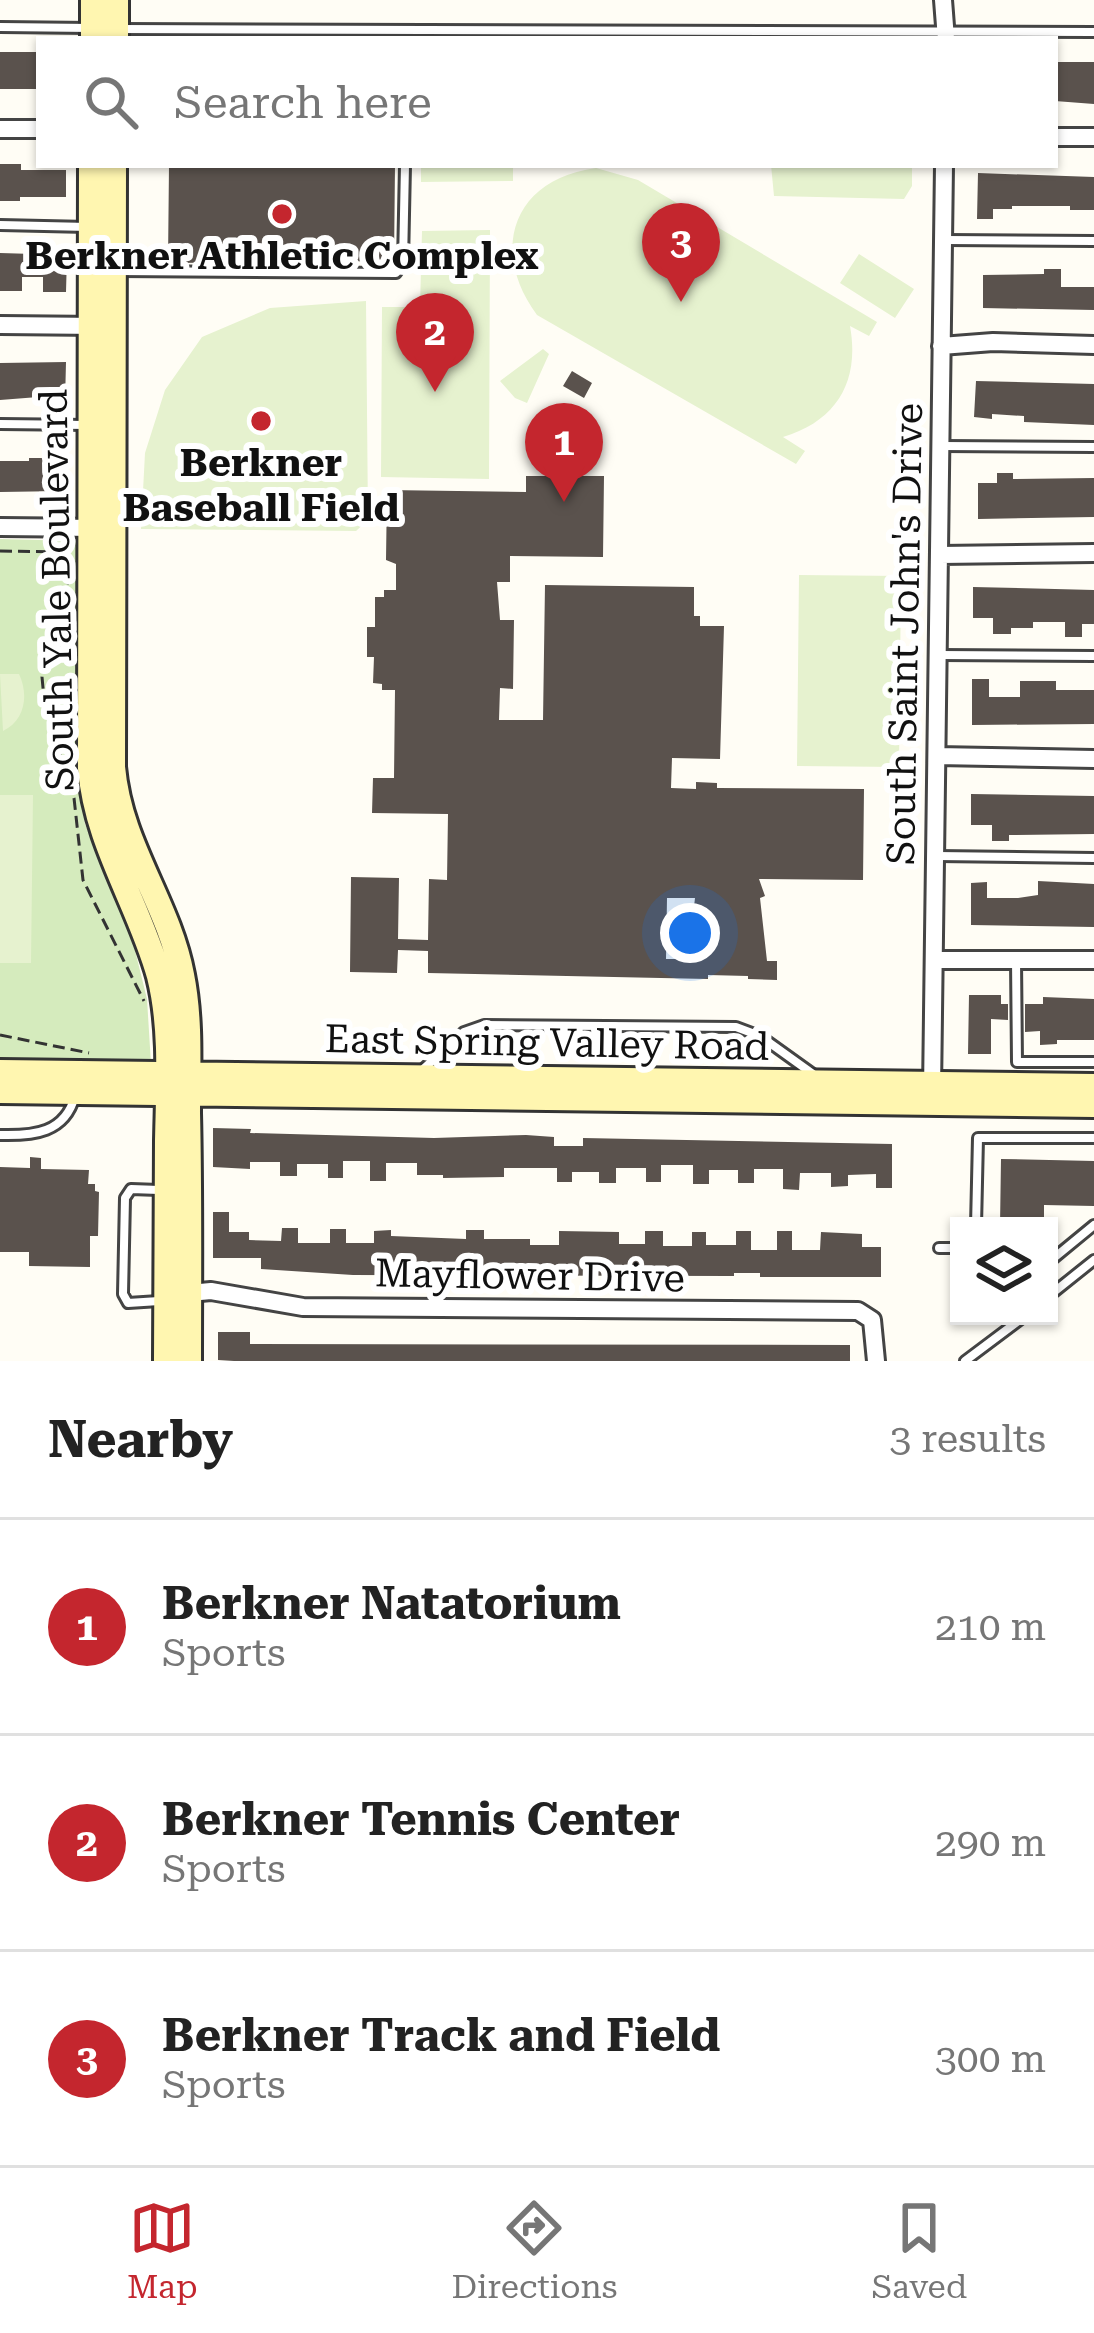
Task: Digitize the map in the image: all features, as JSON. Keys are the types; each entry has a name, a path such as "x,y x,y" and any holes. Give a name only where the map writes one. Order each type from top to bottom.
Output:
{"street":[{"path":"93,0 104,34"},
{"path":"104,34 116,0"},
{"path":"943,0 946,35"},
{"path":"0,129 36,129"},
{"path":"1058,137 1094,137"},
{"name":"South Yale Boulevard","path":"92,168 91,226 102,326 100,528 86,562 112,767 111,823 182,974 178,1294 166,1361"},
{"name":"South Yale Boulevard","path":"100,528 90,425 113,271 114,168"},
{"name":"South Saint John's Drive","path":"932,1093 944,168"},
{"path":"0,326 102,326"},
{"path":"941,346 993,342 1094,345"},
{"path":"0,527 100,528"},
{"path":"940,555 1094,553"},
{"path":"937,756 1094,759"},
{"path":"935,959 1094,960"},
{"name":"East Spring Valley Road","path":"0,1072 178,1085 932,1093 1094,1086"},
{"name":"East Spring Valley Road","path":"0,1091 413,1078 824,1082 1094,1105"},
{"name":"South Yale Boulevard","path":"178,1085 167,1191 189,1361"},
{"name":"Mayflower Drive","path":"178,1294 211,1291 303,1306 858,1311 872,1320 876,1361"}],"lane":[{"path":"0,27 104,34 1094,32"},
{"path":"113,271 396,272 403,262 405,168"},
{"path":"0,226 91,226"},
{"path":"944,240 1094,241"},
{"path":"0,424 90,425"},
{"path":"940,446 1094,447"},
{"path":"938,656 1094,656"},
{"path":"936,856 1094,858"},
{"path":"1016,960 1017,1062 1094,1062"},
{"path":"413,1078 464,1032 484,1025 553,1025 736,1027 760,1036 824,1082"},
{"path":"0,1135 39,1134 53,1128 70,1111 76,1092"},
{"path":"976,1217 978,1138 1094,1138"},
{"path":"167,1191 130,1189 124,1198 124,1275 128,1303 155,1303 178,1294"},
{"path":"1058,1255 1094,1225"},
{"path":"938,1248 950,1248"},
{"path":"1058,1289 1094,1260"},
{"path":"965,1361 1014,1325"}],"path":[{"path":"0,551 86,562 48,640 42,676 44,709 74,798 83,880 146,1005"},
{"path":"0,1035 91,1054"}],"green space":[{"path":"421,168 513,168 513,181 421,182"},
{"path":"596,168 638,180 877,322 869,336 850,326 851,364 831,409 818,421 783,437 805,451 796,464 537,315 514,266 517,221 545,186"},
{"path":"771,168 912,168 912,186 904,199 774,196"},
{"path":"490,230 489,479 381,477 382,307 420,307 422,231"},
{"path":"859,254 914,289 895,318 840,283"},
{"name":"Berkner Baseball Field","path":"366,301 368,520 356,531 141,529 145,453 165,390 202,337 270,308"},
{"path":"543,349 549,354 527,403 515,398 500,381"},
{"path":"0,539 77,541 77,774 85,824 130,930 147,999 151,1064 0,1060"},
{"path":"799,575 901,576 899,767 797,766"},
{"path":"0,674 19,674 24,690 20,714 3,731"},
{"path":"0,795 33,795 31,963 0,963"}],"building":[{"path":"0,52 36,52 36,89 0,89"},
{"path":"1058,62 1094,62 1094,104 1058,101"},
{"path":"0,164 21,164 21,170 66,170 66,197 0,201"},
{"name":"Berkner Athletic Complex","path":"169,168 395,168 394,261 168,263"},
{"path":"978,173 1094,177 1094,210 1012,206 993,209 993,219 977,219"},
{"path":"0,253 67,255 66,292 43,292 43,277 22,277 22,291 0,291"},
{"path":"1044,269 1061,269 1061,287 1094,287 1094,310 983,308 983,275 1044,274"},
{"path":"66,362 65,402 50,402 51,396 0,400 0,363"},
{"path":"572,371 592,383 584,398 563,386"},
{"path":"976,381 1094,384 1094,425 1024,422 1024,416 974,417"},
{"path":"65,458 65,491 0,492 0,461"},
{"path":"997,473 1013,473 1013,479 1094,478 1094,517 978,519 978,483 997,483"},
{"path":"526,476 604,476 603,557 510,556 510,582 497,582 500,620 514,620 513,689 500,688 499,720 543,720 545,585 694,587 694,616 700,616 700,626 724,626 720,759 672,758 671,788 696,789 696,782 717,783 717,788 864,789 863,880 759,879 765,896 760,898 767,961 777,961 777,980 708,975 708,979 428,973 428,951 398,950 397,973 350,972 351,877 399,878 398,939 428,940 429,879 447,880 448,814 372,813 373,778 394,778 395,690 382,690 382,684 373,683 374,657 367,657 367,627 375,627 375,597 384,597 384,590 396,590 396,564 386,560 387,490 526,492","holes":["667,898 695,898 688,959 666,959"]},
{"path":"973,587 1094,590 1094,624 1082,624 1082,637 1065,637 1065,622 1033,622 1033,628 993,634 993,618 973,618"},
{"path":"972,679 989,679 989,697 1020,697 1020,681 1056,681 1056,690 1094,690 1094,724 972,725"},
{"path":"971,794 1094,796 1094,834 1009,835 1009,841 992,841 992,825 971,825"},
{"path":"1038,881 1094,884 1094,927 971,925 971,883 987,882 987,898 1018,898 1038,895"},
{"path":"969,995 1001,995 1001,1004 1008,1004 1008,1020 991,1019 991,1054 968,1054"},
{"path":"1043,997 1094,999 1094,1040 1040,1045 1040,1031 1025,1032 1025,1004 1043,1004"},
{"path":"213,1128 434,1138 526,1135 554,1137 554,1146 583,1146 583,1138 892,1144 892,1188 876,1188 876,1174 848,1175 848,1186 831,1187 831,1173 800,1173 799,1190 783,1189 783,1169 754,1169 754,1183 738,1183 738,1170 709,1170 709,1184 693,1184 693,1165 661,1165 661,1182 646,1182 646,1168 616,1168 616,1183 599,1183 599,1172 572,1172 572,1182 557,1182 557,1168 504,1168 504,1177 443,1178 417,1175 417,1163 386,1163 386,1181 370,1181 370,1161 343,1161 343,1178 328,1178 328,1164 297,1164 297,1176 280,1176 280,1162 250,1162 250,1169 213,1167"},
{"path":"30,1157 41,1158 41,1169 89,1170 88,1184 95,1184 99,1192 98,1236 90,1236 90,1267 29,1266 29,1252 0,1252 0,1167 30,1168"},
{"path":"1001,1159 1094,1161 1094,1206 1044,1205 1044,1217 1000,1217"},
{"path":"213,1212 229,1212 229,1232 249,1232 249,1240 281,1241 282,1228 298,1228 298,1243 330,1243 330,1229 346,1229 346,1243 374,1243 374,1231 466,1239 466,1230 484,1230 484,1239 530,1239 530,1245 559,1245 559,1231 619,1232 619,1244 645,1244 645,1231 663,1231 663,1246 692,1246 692,1232 706,1232 706,1245 736,1245 736,1231 751,1231 751,1250 777,1250 777,1231 792,1231 792,1250 820,1250 821,1232 862,1234 862,1247 881,1247 881,1277 353,1275 261,1269 261,1258 213,1258"},
{"path":"218,1332 250,1332 250,1344 850,1345 850,1361 234,1361 218,1360"}],"place":[{"name":"Berkner Athletic Complex","path":"282,214"},
{"name":"Berkner Track and Field","path":"681,302"},
{"name":"Berkner Tennis Center","path":"435,392"},
{"name":"Berkner Baseball Field","path":"261,421"},
{"name":"Berkner Natatorium","path":"564,502"}]}
